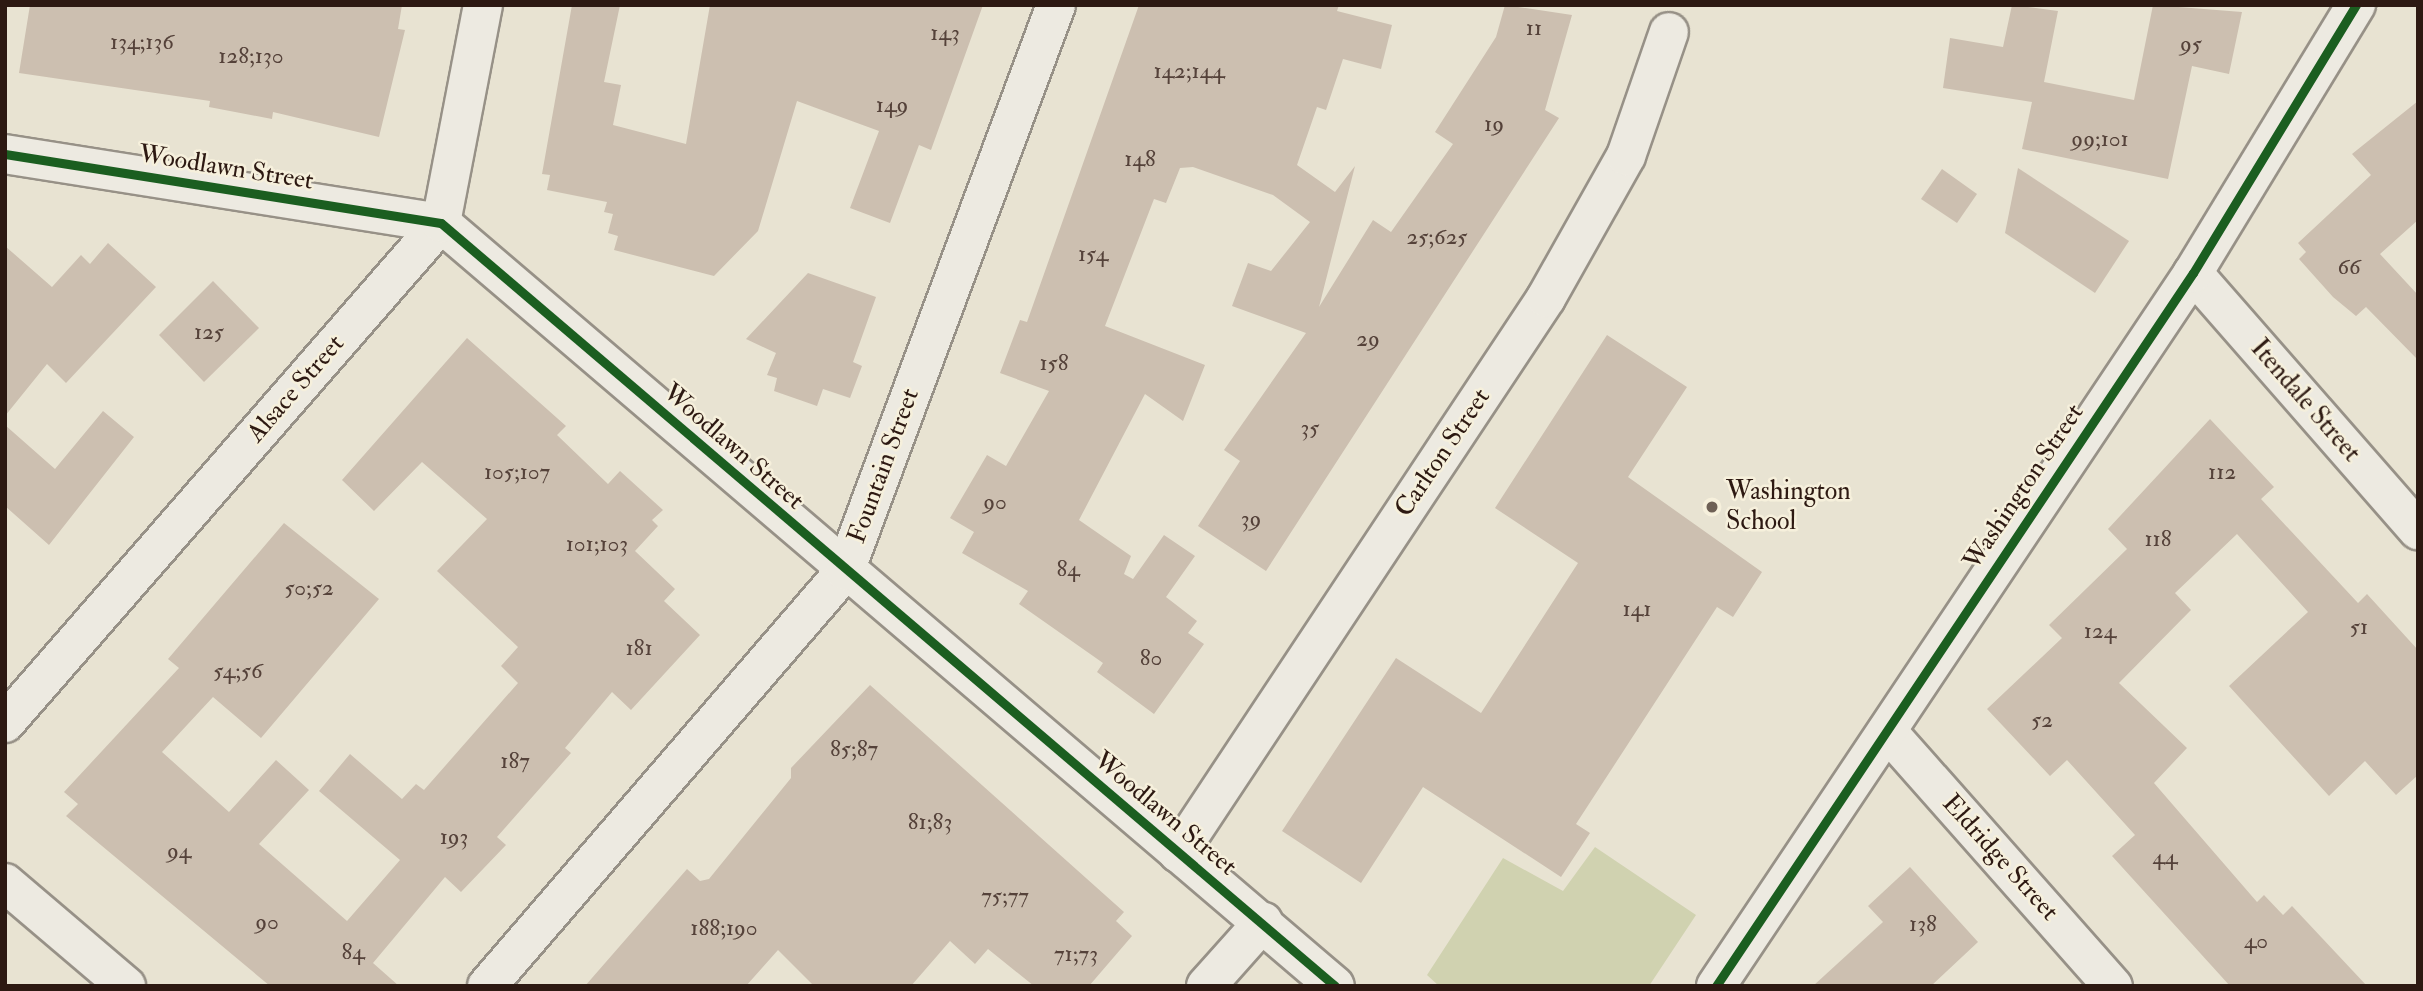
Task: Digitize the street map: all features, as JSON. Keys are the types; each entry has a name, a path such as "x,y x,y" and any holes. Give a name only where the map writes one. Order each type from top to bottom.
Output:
{"street":[{"name":"Alsace Street","path":"5,723 441,223 484,5"},
{"name":"Fountain Street","path":"487,986 845,571 1056,5"},
{"name":"Washington Street","path":"1716,986 2193,273 2356,5"},
{"name":"Carlton Street","path":"1178,853 1546,298 1626,156 1670,32"},
{"name":"Woodlawn Street","path":"5,153 441,223 845,571 1263,922 1335,986"},
{"name":"Itendale Street","path":"2193,273 2418,530"},
{"name":"Eldridge Street","path":"1887,731 2113,986"},
{"path":"5,883 126,986"},
{"path":"1206,986 1263,922"}],"green space":[{"path":"1595,847 1696,915 1649,986 1439,986 1427,975 1503,858 1563,891"}],"building":[{"path":"30,5 402,5 398,29 405,30 379,137 273,112 272,119 209,107 210,101 19,73"},
{"path":"572,5 620,5 604,82 621,85 613,125 686,144 710,5 983,5 931,150 919,145 890,223 850,208 879,131 797,101 758,231 714,276 614,250 618,236 608,233 613,214 604,212 607,202 547,190 550,175 542,174"},
{"path":"1139,5 1339,5 1337,11 1392,25 1381,69 1343,59 1326,110 1317,107 1297,165 1335,192 1355,166 1319,307 1373,220 1391,232 1453,144 1435,132 1496,37 1505,5 1572,15 1545,110 1559,118 1266,571 1198,526 1240,461 1224,450 1306,333 1232,306 1248,263 1271,271 1310,222 1273,195 1193,167 1180,168 1166,203 1154,199 1105,326 1205,365 1183,421 1145,394 1079,520 1131,556 1124,574 1133,579 1164,535 1195,556 1166,597 1197,621 1188,633 1204,644 1154,714 1097,672 1103,663 1019,604 1028,591 962,553 974,532 950,518 987,455 1006,466 1049,391 1000,373 1020,320 1027,322"},
{"path":"2012,5 2058,11 2044,82 2134,100 2153,5 2242,12 2229,74 2192,66 2168,179 2022,149 2032,102 1943,88 1950,38 2003,47"},
{"path":"2418,101 2418,220 2380,254 2418,295 2418,360 2366,307 2356,316 2333,297 2299,259 2306,252 2298,243 2371,175 2352,154"},
{"path":"2018,168 2129,241 2095,293 2005,233"},
{"path":"1942,169 1977,194 1957,223 1921,199"},
{"path":"108,243 156,287 66,383 47,364 5,416 5,246 52,287 81,255 90,264"},
{"path":"808,273 876,297 853,362 862,366 850,398 823,389 817,406 774,391 777,378 767,375 776,353 746,339"},
{"path":"213,281 259,328 204,382 159,335"},
{"path":"1607,335 1687,387 1628,477 1762,572 1733,617 1717,607 1576,824 1590,833 1561,877 1423,787 1361,883 1282,831 1396,658 1481,713 1578,563 1495,508"},
{"path":"467,338 566,426 557,435 608,484 620,471 663,510 652,520 658,526 635,551 675,589 664,601 700,635 631,710 612,692 565,748 571,753 497,837 506,845 461,892 445,877 373,963 399,986 270,986 66,816 78,804 64,792 179,668 168,659 284,523 379,599 261,738 213,697 162,752 229,812 276,760 309,790 259,844 347,921 400,860 319,791 350,754 402,799 416,784 424,790 518,683 501,666 518,647 437,571 487,519 422,462 374,511 342,480"},
{"path":"103,411 134,437 49,545 5,506 5,425 55,469"},
{"path":"2210,419 2274,487 2261,499 2358,603 2367,594 2418,650 2418,775 2396,795 2365,761 2329,796 2229,686 2308,612 2237,534 2175,593 2191,610 2119,683 2187,748 2154,783 2257,902 2264,895 2283,915 2292,906 2367,986 2230,986 2112,856 2135,835 2067,760 2050,776 1987,709 2062,638 2049,625 2127,549 2108,529"},
{"path":"870,685 1124,912 1116,921 1132,936 1089,986 1034,986 988,949 975,964 950,941 911,986 814,986 778,950 746,986 585,986 687,869 700,881 709,879 791,778 791,768"},
{"path":"1910,867 1978,942 1931,986 1813,986 1883,922 1868,906"}],"cycle path":[{"path":"1716,986 2193,273 2356,5"},
{"path":"5,154 441,223 1335,986"}],"place":[{"name":"Washington School","path":"1712,507"}]}
